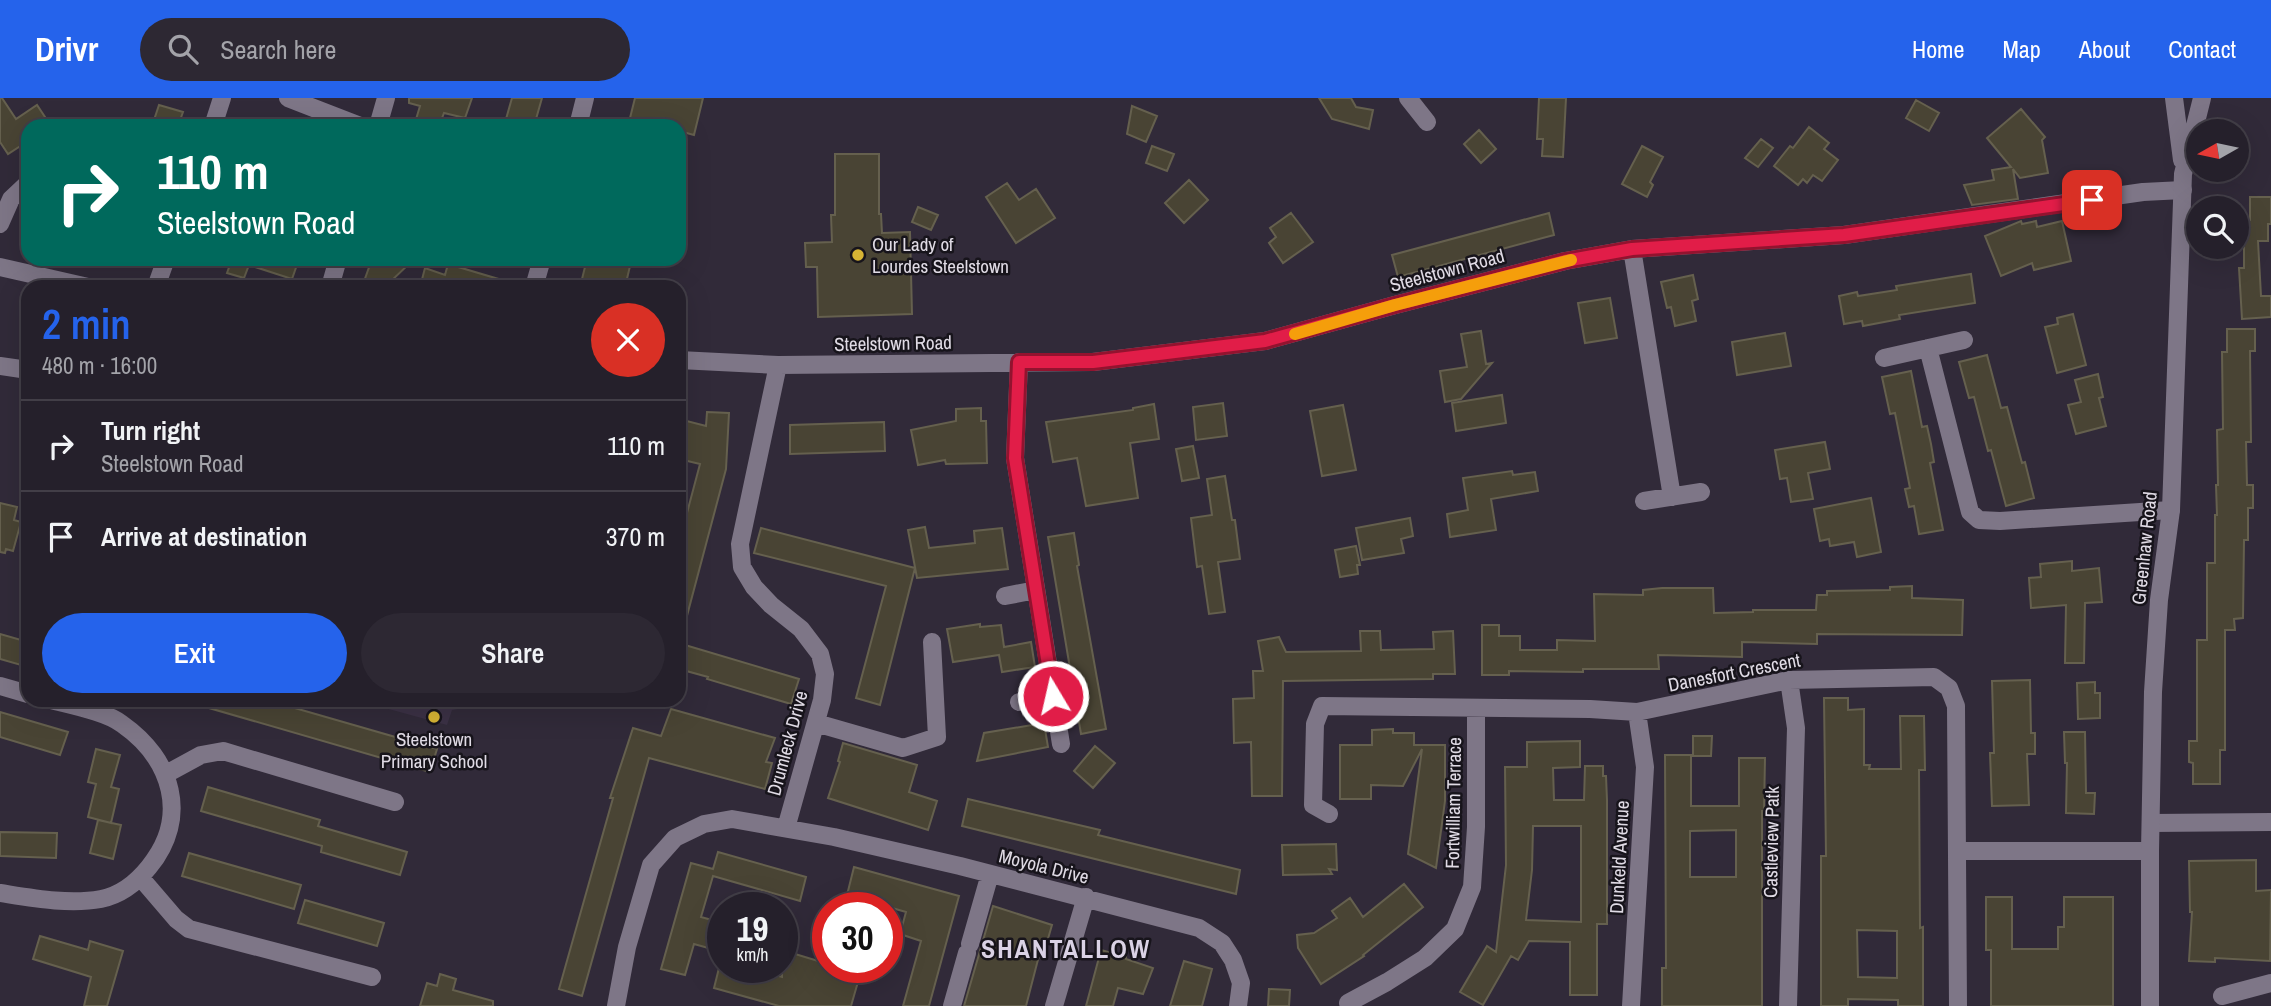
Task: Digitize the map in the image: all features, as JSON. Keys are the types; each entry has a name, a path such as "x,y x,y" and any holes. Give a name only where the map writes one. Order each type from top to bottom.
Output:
{"street":[{"path":"215,119 222,98"},
{"path":"288,98 342,119"},
{"path":"380,119 386,98"},
{"path":"580,119 585,98"},
{"path":"1408,98 1427,122"},
{"path":"2174,98 2183,182"},
{"name":"Greenhaw Road","path":"2150,1006 2153,692 2158,613 2171,510 2183,182 2202,98"},
{"name":"Steelstown Road","path":"686,360 778,365 1093,362 1265,341 1565,261 1632,249 1844,235 2143,192 2183,182"},
{"path":"0,224 11,199 21,190"},
{"path":"1632,249 1672,497"},
{"path":"0,267 57,280"},
{"path":"1884,358 1964,340"},
{"path":"1928,348 1970,512 1979,520 2171,510"},
{"path":"1019,362 1015,458 1061,744"},
{"name":"Drumleck Drive","path":"778,365 740,544 741,567 754,587 771,605 801,629 820,654 825,674 822,700 786,828"},
{"path":"0,366 21,369"},
{"path":"1644,501 1701,492"},
{"path":"1004,596 1036,590"},
{"path":"816,723 902,748 937,737 932,642"},
{"name":"Danesfort Crescent","path":"1329,814 1314,806 1315,724 1322,706 1590,709 1637,712 1789,680 1934,677 1949,688 1956,706 1958,1006"},
{"name":"Castleview Patk","path":"1788,1006 1797,728 1789,680"},
{"path":"0,686 21,692"},
{"path":"1019,701 1053,696"},
{"path":"0,893 63,900 101,899 121,892 140,877 156,858 171,826 172,800 166,774 149,749 121,723 76,707"},
{"name":"Fortwilliam Terrace","path":"1349,1006 1348,1003 1425,958 1455,929 1472,887 1476,827 1476,709"},
{"name":"Dunkeld Avenue","path":"1631,1006 1645,767 1637,712"},
{"path":"166,774 201,755 223,751 395,802"},
{"path":"616,1006 627,947 651,866 675,838 704,824 733,819 786,828"},
{"path":"2151,822 2271,822"},
{"name":"Moyola Drive","path":"786,828 990,874 1199,928 1222,943 1233,960 1241,984 1238,1006"},
{"path":"1958,851 2150,850"},
{"path":"952,1006 990,874"},
{"path":"140,877 176,919 189,929 306,958 372,978"},
{"path":"1054,1006 1086,898"},
{"path":"2222,996 2271,983"}],"shaded area":[{"path":"381,707 464,707 452,710 447,725"}],"building":[{"path":"0,98 16,119 37,105 46,119 21,119 21,146 8,154 0,142"},
{"path":"409,98 472,98 465,118 444,113 442,119 416,119 420,106 409,103"},
{"path":"512,98 542,98 536,119 506,119"},
{"path":"635,98 703,98 694,135 686,133 686,119 630,119"},
{"path":"1319,98 1351,98 1356,107 1373,110 1369,129 1332,119"},
{"path":"1539,98 1566,98 1563,157 1542,156 1543,139 1537,139"},
{"path":"1916,100 1939,113 1929,131 1906,118"},
{"path":"159,105 183,112 180,119 154,119"},
{"path":"1132,106 1157,116 1146,142 1127,134"},
{"path":"2021,109 2045,137 2042,140 2048,173 2020,178 2013,169 2018,199 1972,205 1964,185 1994,180 1992,170 2011,167 1987,138"},
{"path":"1809,127 1829,143 1824,149 1838,160 1822,181 1813,175 1807,183 1803,179 1798,185 1774,166 1790,146 1793,148"},
{"path":"1479,130 1496,149 1481,163 1464,144"},
{"path":"1761,139 1773,148 1758,167 1745,158"},
{"path":"1152,146 1174,154 1167,171 1146,163"},
{"path":"1642,146 1663,157 1650,182 1653,185 1647,197 1622,184"},
{"name":"Our Lady of Lourdes Steelstown","path":"835,154 879,154 879,214 882,233 910,232 912,314 818,317 817,267 806,267 805,243 832,242"},
{"path":"1189,180 1208,200 1184,223 1165,203"},
{"path":"1007,183 1019,200 1036,189 1055,218 1016,243 986,197"},
{"path":"2250,197 2271,197 2268,241 2258,241 2261,296 2271,296 2271,317 2242,319 2239,268 2244,268 2244,259 2249,259"},
{"path":"918,207 938,215 931,230 912,222"},
{"path":"1291,213 1313,242 1283,263 1269,243 1276,237 1270,228"},
{"path":"1549,213 1554,235 1398,277 1392,255"},
{"path":"2021,221 2022,224 2036,221 2037,227 2062,221 2071,261 2034,270 2032,263 2001,276 1985,236"},
{"path":"230,266 249,266 244,278 227,273"},
{"path":"252,266 297,266 292,279"},
{"path":"370,266 407,266 392,280 364,280"},
{"path":"447,266 455,266 502,280 422,280 425,268 445,275"},
{"path":"585,266 630,266 627,280 582,280"},
{"path":"1971,274 1975,303 1899,315 1900,319 1863,326 1862,321 1844,324 1839,296 1857,292 1858,296 1897,290 1896,286"},
{"path":"1693,275 1698,299 1692,301 1696,321 1675,326 1671,307 1667,308 1661,282"},
{"path":"1610,298 1617,338 1585,343 1578,303"},
{"path":"2073,314 2086,365 2057,373 2045,327 2058,324 2057,318"},
{"path":"2227,329 2255,329 2255,351 2250,351 2251,442 2246,442 2247,485 2253,485 2253,508 2248,508 2248,540 2244,540 2243,618 2234,619 2235,630 2225,630 2225,750 2220,750 2220,784 2193,784 2189,741 2197,741 2197,640 2207,640 2207,563 2215,563 2217,430 2223,429 2222,352 2227,352"},
{"path":"1481,331 1486,364 1492,363 1461,399 1445,402 1440,371 1467,367 1461,334"},
{"path":"1785,333 1791,366 1737,375 1732,342"},
{"path":"1987,355 2001,408 2007,407 2034,498 2006,506 1974,397 1969,398 1959,362"},
{"path":"1911,371 1922,427 1927,426 1931,444 1934,462 1930,463 1943,530 1919,534 1914,506 1909,507 1905,489 1910,488 1895,413 1890,414 1882,377"},
{"path":"2098,374 2103,397 2099,398 2106,426 2076,434 2068,405 2081,402 2075,380"},
{"path":"1502,395 1506,423 1456,431 1452,403"},
{"path":"1223,403 1227,436 1196,440 1193,407"},
{"path":"1154,404 1159,439 1130,443 1138,498 1086,506 1077,458 1053,462 1046,422 1133,410"},
{"path":"1343,405 1356,470 1322,476 1310,411"},
{"path":"981,408 981,421 986,421 987,463 946,464 945,460 918,465 911,430 956,421 956,409"},
{"path":"707,412 729,413 726,469 686,619 686,517 700,464 686,461 686,421 706,426"},
{"path":"884,422 885,451 790,454 790,425"},
{"path":"1825,442 1830,469 1808,473 1813,499 1791,502 1787,478 1780,479 1775,450"},
{"path":"1193,446 1199,478 1182,481 1176,449"},
{"path":"1512,471 1513,475 1535,472 1538,491 1491,499 1496,530 1450,537 1447,514 1468,510 1463,478"},
{"path":"1225,476 1240,559 1218,562 1225,612 1209,614 1202,566 1197,567 1191,518 1212,515 1207,479"},
{"path":"1871,498 1881,552 1857,557 1854,542 1830,546 1829,539 1820,541 1814,509"},
{"path":"0,503 17,507 14,520 21,522 13,551 6,549 5,553 0,552"},
{"path":"1410,518 1413,536 1401,539 1404,553 1362,560 1356,528"},
{"path":"925,527 929,548 975,543 974,531 1002,528 1008,569 917,578 908,530"},
{"path":"761,528 915,568 880,705 856,698 886,586 754,553"},
{"path":"1074,533 1077,566 1106,729 1081,734 1048,537"},
{"path":"1356,546 1360,565 1357,565 1358,574 1340,577 1335,550"},
{"path":"2072,561 2072,571 2099,568 2102,602 2085,603 2084,663 2065,663 2066,605 2031,608 2029,578 2041,577 2040,564"},
{"path":"1912,586 1912,598 1963,600 1962,635 1817,634 1817,644 1742,642 1742,657 1658,655 1659,669 1509,671 1509,675 1482,675 1482,625 1499,625 1499,636 1520,636 1520,650 1557,650 1557,640 1595,641 1594,594 1643,595 1643,590 1662,588 1713,588 1714,613 1816,610 1817,595 1827,595 1827,591 1890,590 1890,587"},
{"path":"980,624 980,627 1001,625 1004,647 1031,642 1035,667 1002,672 999,655 953,662 947,629"},
{"path":"1360,631 1380,631 1381,650 1434,649 1433,632 1453,631 1455,674 1433,674 1433,679 1283,681 1282,796 1252,796 1251,742 1234,743 1233,699 1254,698 1253,671 1263,671 1258,641 1279,637 1286,652 1361,651"},
{"path":"0,634 21,640 21,665 0,659"},
{"path":"686,645 799,679 791,704 707,679 708,677 686,671"},
{"path":"2030,680 2031,733 2035,733 2035,754 2027,754 2029,805 1992,806 1992,681"},
{"path":"2095,682 2095,693 2100,693 2100,718 2078,719 2077,683"},
{"path":"1824,698 1848,698 1848,710 1864,709 1864,765 1870,765 1869,769 1901,769 1900,716 1924,716 1925,770 1919,770 1923,1006 1898,1006 1898,1000 1848,999 1848,1006 1821,1006 1821,856 1826,856","holes":["1857,930 1897,931 1897,978 1858,977"]},
{"path":"205,707 291,707 437,749 430,772"},
{"path":"671,709 775,738 766,762 772,763 765,789 649,758 582,996 559,989 613,798 610,798 633,728 661,736"},
{"path":"0,712 68,732 60,755 0,737"},
{"path":"1044,723 1048,747 977,761 984,733"},
{"path":"1393,729 1393,733 1414,733 1414,745 1445,745 1445,801 1436,868 1408,854 1422,749 1403,786 1371,785 1371,799 1340,799 1340,745 1372,745 1372,730"},
{"path":"2064,732 2085,732 2086,793 2095,793 2094,814 2066,813 2067,763"},
{"path":"1693,736 1712,736 1711,756 1693,756"},
{"path":"1580,741 1580,767 1553,768 1554,800 1584,800 1585,766 1603,766 1603,776 1606,776 1607,924 1597,924 1597,995 1570,995 1570,942 1529,941 1518,960 1511,956 1483,1005 1460,992 1487,946 1496,952 1506,865 1505,767 1527,767 1527,742","holes":["1533,826 1581,826 1581,922 1526,920 1532,870"]},
{"path":"843,743 917,765 909,792 937,801 928,830 828,798 840,762 838,761"},
{"path":"1095,746 1115,763 1093,788 1074,771"},
{"path":"96,749 120,755 111,787 119,789 111,823 88,817 96,784 88,782"},
{"path":"1665,755 1691,755 1691,806 1739,806 1739,758 1765,758 1762,811 1762,1006 1662,1006 1662,968 1666,968","holes":["1736,830 1736,877 1690,877 1690,831"]},
{"path":"208,787 320,820 318,826 407,852 400,875 321,852 322,846 201,811"},
{"path":"968,799 1100,830 1098,835 1240,870 1236,894 962,826"},
{"path":"98,820 121,825 113,859 90,853"},
{"path":"0,832 57,833 56,858 0,856"},
{"path":"1336,844 1337,870 1329,869 1332,874 1283,875 1282,845"},
{"path":"718,852 806,877 800,901 798,892 769,892 713,876 701,917 707,919 707,948 694,944 685,975 661,969 691,863 713,869"},
{"path":"189,853 301,885 294,909 182,876"},
{"path":"2256,860 2256,891 2271,890 2270,961 2215,958 2215,962 2189,961 2192,912 2189,861"},
{"path":"854,867 959,896 929,1006 903,1006 921,941 903,935 906,912 903,911 903,892 848,892"},
{"path":"1404,884 1423,907 1364,956 1321,984 1298,948 1297,935 1314,933 1337,918 1332,911 1350,898 1363,917"},
{"path":"1986,897 2012,897 2012,949 2058,949 2058,927 2064,927 2064,897 2113,897 2113,1006 1991,1006 1991,950 1986,950"},
{"path":"305,900 384,923 377,946 298,923"},
{"path":"993,906 1052,925 1045,949 1041,948 1026,1006 964,1006"},
{"path":"40,936 88,950 90,941 123,951 107,1006 84,1006 91,977 33,959"},
{"path":"1101,950 1153,968 1143,994 1118,988 1113,1006 1086,1006"},
{"path":"798,955 812,959 812,983 858,983 851,1006 779,1006 714,988 715,983 798,983"},
{"path":"1184,961 1212,969 1202,1006 1170,1006"},
{"path":"440,974 456,979 453,990 493,1001 493,1006 420,1006 427,983 437,986"},
{"path":"1269,989 1290,990 1289,1006 1268,1006"}],"slow traffic":[{"path":"1295,334 1395,305 1571,260"}],"place":[{"name":"Our Lady of Lourdes Steelstown","path":"858,255"},
{"name":"Steelstown Primary School","path":"434,717"}],"district":[{"name":"SHANTALLOW","path":"1066,948"}],"route":[{"path":"1053,696 1015,458 1019,362 1093,362 1265,341 1565,261 1632,249 1844,235 2092,200"}]}
